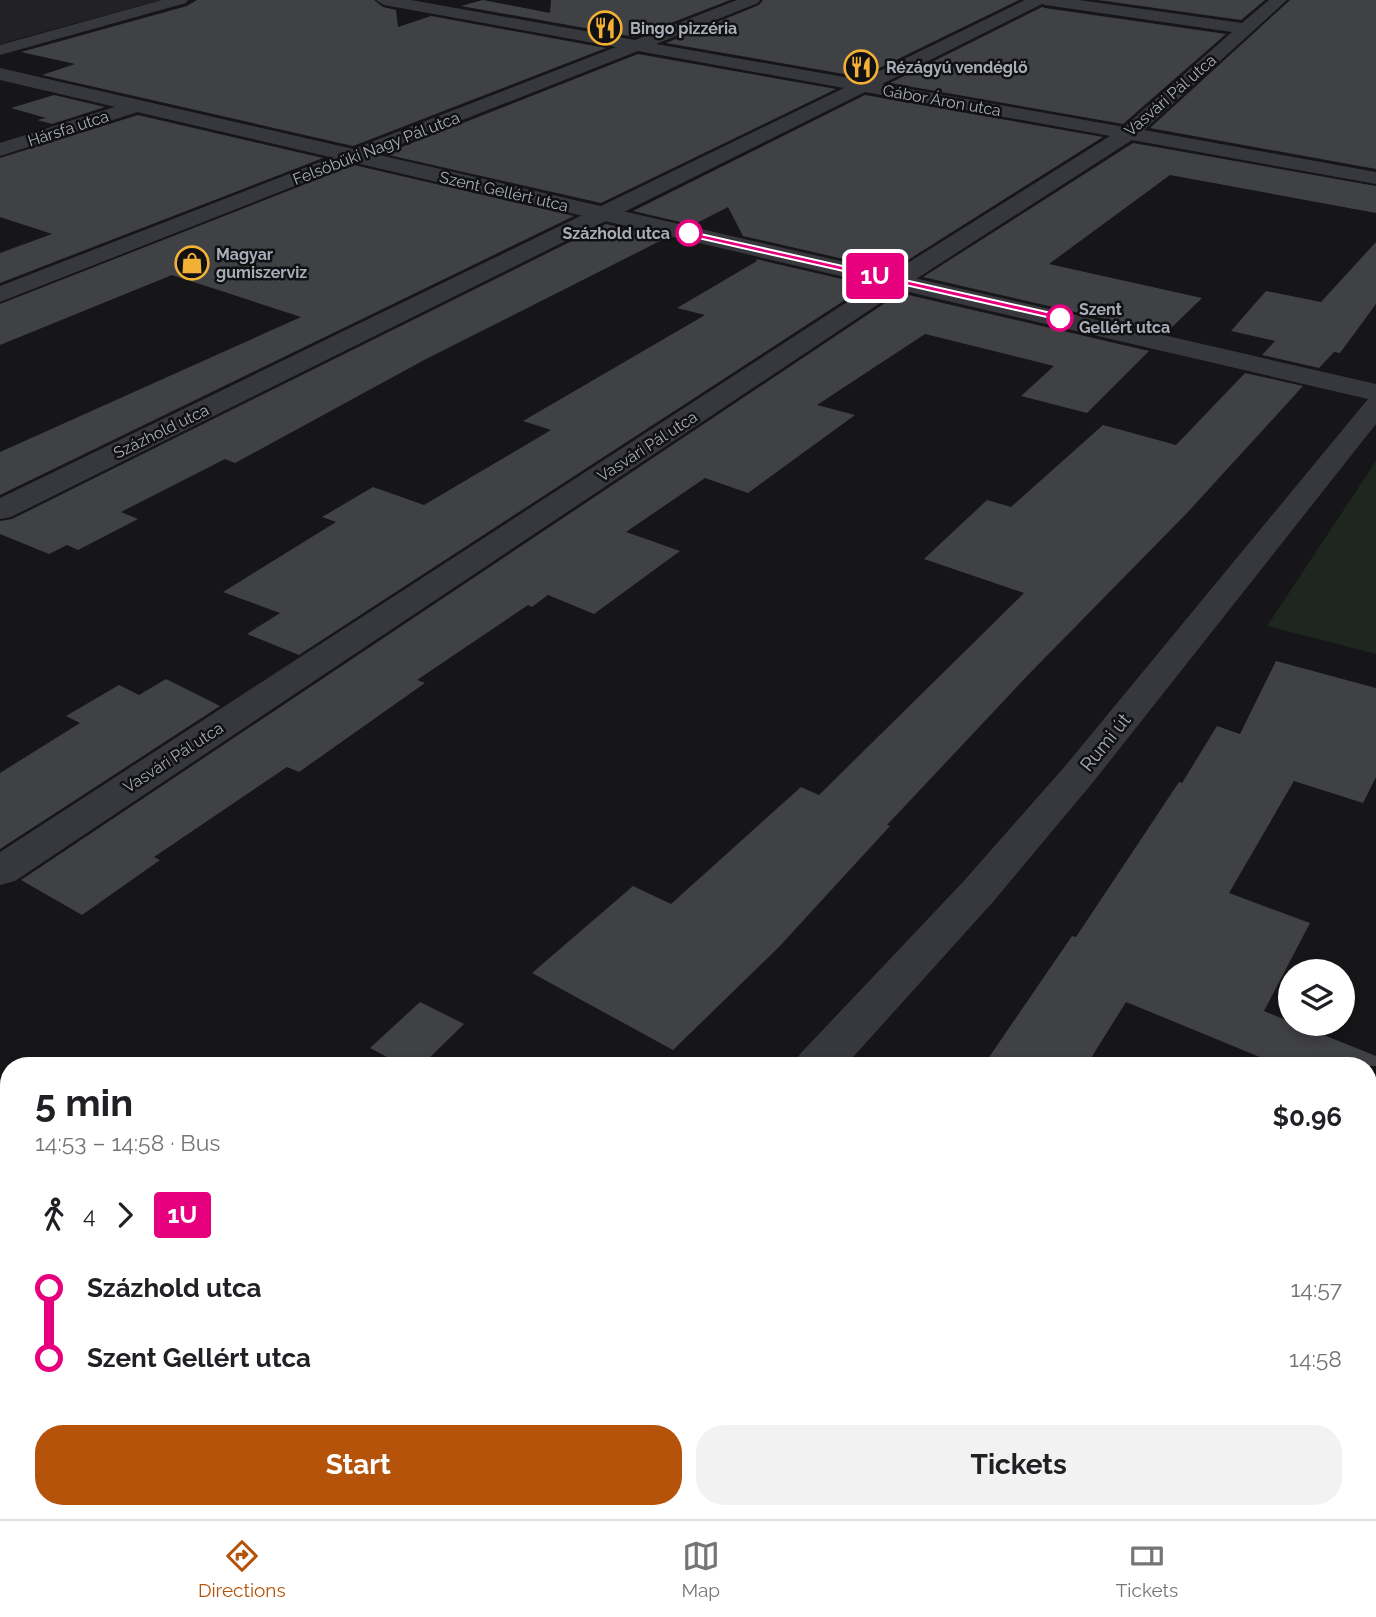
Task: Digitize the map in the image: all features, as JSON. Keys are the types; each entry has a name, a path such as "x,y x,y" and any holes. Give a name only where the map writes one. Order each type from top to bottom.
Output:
{"street":[{"path":"0,50 180,0"},
{"name":"Gábor Áron utca","path":"384,0 1376,177"},
{"path":"435,10 464,0"},
{"name":"Felsőbüki Nagy Pál utca","path":"0,295 752,0"},
{"name":"Százhold utca","path":"0,510 1038,0"},
{"path":"1045,0 1245,29"},
{"name":"Vasvári Pál utca","path":"0,872 896,281 1129,133 1279,0"},
{"name":"Szent Gellért utca","path":"0,74 1376,392"},
{"name":"Hársfa utca","path":"0,150 137,106"},
{"name":"Rumi út","path":"825,1057 977,893 1080,773 1376,405"}],"shaded area":[{"path":"0,0 161,0 0,44"},
{"path":"1376,461 1376,654 1267,626"}],"building":[{"path":"197,0 374,0 383,7 396,10 398,27 431,16 606,48 353,146 42,75 75,64 21,52 187,6"},
{"path":"483,0 550,13 551,0 730,0 635,37 461,6"},
{"path":"763,0 1019,0 861,77 666,43 759,5"},
{"path":"1098,0 1265,0 1241,20"},
{"path":"1290,0 1376,0 1376,169 1150,128"},
{"path":"1042,7 1226,34 1123,124 890,83"},
{"path":"638,54 836,89 601,203 384,154"},
{"path":"54,95 105,107 52,124 37,120 46,118 11,108"},
{"path":"865,95 1103,137 892,270 743,236 728,207 693,225 633,211"},
{"path":"138,115 323,158 0,283 0,253 52,234 0,217 0,158"},
{"path":"1133,143 1376,186 1376,213 1170,175 1049,264 1202,298 1166,333 923,277"},
{"path":"354,165 574,216 0,495 0,452 301,317 172,275 0,345 0,304"},
{"path":"606,224 666,238 426,359 235,463 225,459 121,512 138,519 78,550 67,545 49,554 0,534 0,521 12,519"},
{"path":"1376,242 1376,304 1340,353 1334,352 1319,368 1262,355 1275,341 1231,331 1266,291 1321,302"},
{"path":"756,259 868,285 299,655 247,634 280,613 223,592 336,522 322,517 373,487 424,505 551,430 523,421 705,315 677,308 757,261"},
{"path":"900,293 1149,351 1087,413 1021,396 1054,366 925,334 817,405 855,415 748,493 705,478 626,532 680,551 594,614 548,595 532,607 528,605 417,680 425,683 299,772 287,767 154,857 160,860 82,915 21,880"},
{"path":"1245,373 1303,386 1187,513 1029,674 887,825 890,826 778,948 673,1050 532,973 633,886 671,904 801,787 819,795 1024,593 924,559 987,500 1011,507 1103,425 1176,445"},
{"path":"1276,661 1376,688 1376,777 1363,803 1294,781 1229,893 1310,923 1291,959 1278,959 1278,984 1264,1011 1278,1017 1278,1036 1326,1036 1376,1057 1260,1057 1126,1002 1092,1057 989,1057 1072,936 1076,937 1179,782 1182,783 1217,726 1240,734"},
{"path":"166,679 220,706 0,849 0,773 80,723 66,716 119,685 139,695"},
{"path":"420,1002 464,1024 430,1057 387,1057 370,1048"}],"bus line":[{"name":"1U","path":"689,233 1060,318"}],"place":[{"name":"Bingo pizzéria","path":"605,28"},
{"name":"Rézágyú vendéglő","path":"861,67"},
{"name":"Százhold utca","path":"689,233"},
{"name":"Magyar gumiszerviz","path":"192,263"},
{"name":"Szent Gellért utca","path":"1060,318"}]}
